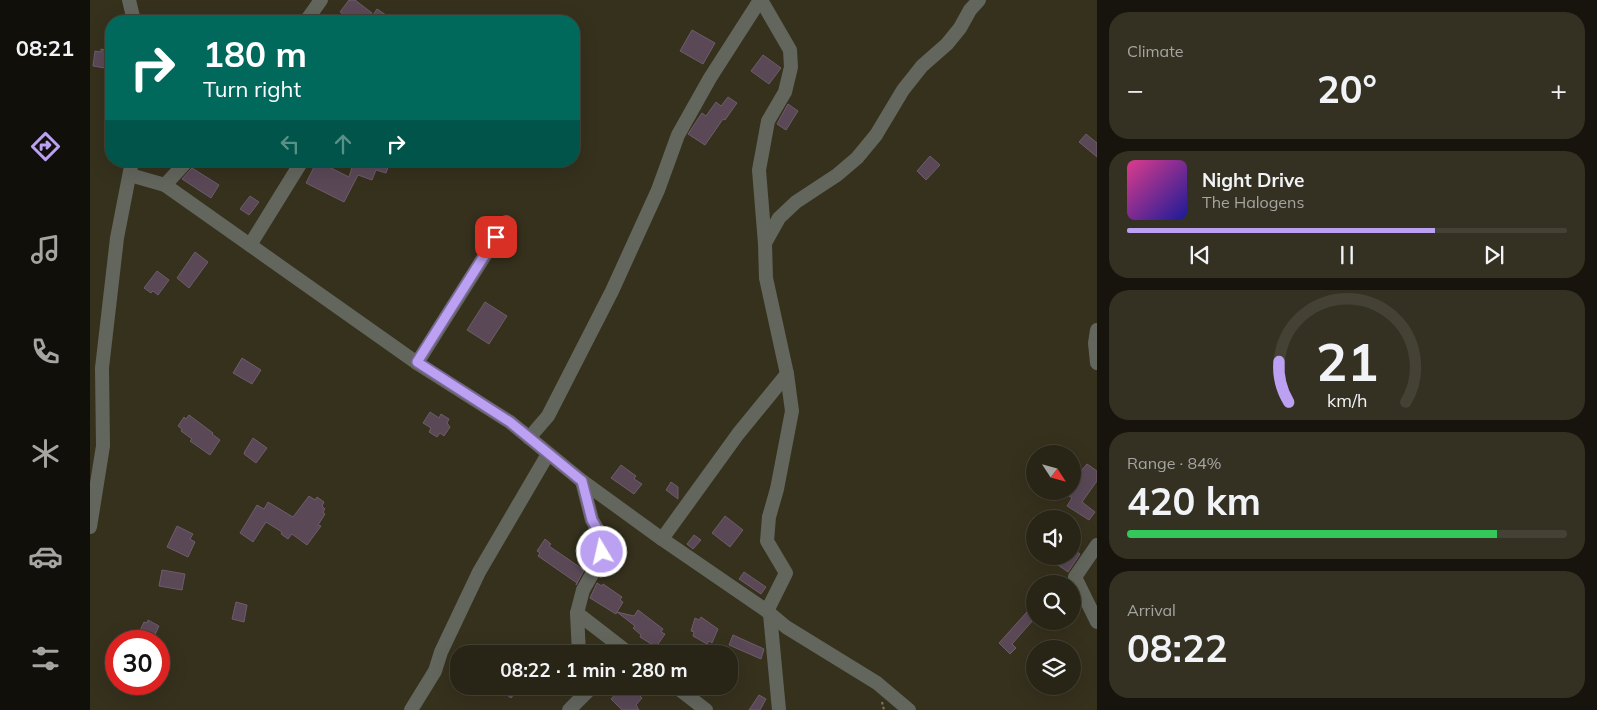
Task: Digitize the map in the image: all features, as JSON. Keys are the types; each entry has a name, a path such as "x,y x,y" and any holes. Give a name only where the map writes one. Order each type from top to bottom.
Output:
{"street":[{"path":"129,0 133,15"},
{"path":"310,15 321,0"},
{"path":"529,438 548,416 612,291 658,190 678,135 710,78 761,0 790,50 791,67 786,92 768,121 759,170 766,278 787,374 792,411 777,489 769,517 767,541 786,573 769,612 779,710"},
{"path":"765,244 779,218 796,202 837,175 857,158 876,135 903,90 922,66 951,39 978,0"},
{"path":"90,527 103,446 102,368 118,238 131,167"},
{"path":"165,185 182,167"},
{"path":"250,245 298,167"},
{"path":"130,175 165,185 417,362 510,422 582,481 662,540 769,612 786,627 878,683 909,710"},
{"path":"417,362 506,222"},
{"path":"1097,330 1094,342 1097,363"},
{"path":"90,360 102,368"},
{"path":"662,540 738,434 787,374"},
{"path":"411,710 435,671 445,644 479,572 548,454"},
{"path":"579,645 577,613 583,590 602,552 603,539 592,520 582,481"},
{"path":"1097,545 1075,577 1097,622"},
{"path":"577,613 618,645"},
{"path":"569,710 578,695"},
{"path":"687,695 706,710"}],"building":[{"path":"349,0 355,0 372,13 370,15 342,15 340,12"},
{"path":"377,9 386,15 373,15"},
{"path":"692,30 715,43 703,64 680,51"},
{"path":"101,49 105,50 105,68 93,66 95,51 101,52"},
{"path":"763,55 781,68 769,84 751,71"},
{"path":"728,97 737,103 705,145 688,134 702,113 706,116 716,102 721,106"},
{"path":"788,104 798,111 786,130 777,124"},
{"path":"1086,134 1097,143 1097,157 1079,142"},
{"path":"930,156 940,165 926,180 917,171"},
{"path":"314,167 329,167 349,177 352,167 388,167 386,173 376,170 372,180 358,175 344,202 306,183"},
{"path":"192,168 219,185 211,198 182,179"},
{"path":"250,196 259,202 249,215 240,209"},
{"path":"195,252 208,262 189,288 177,278"},
{"path":"157,271 169,280 158,295 144,288"},
{"path":"485,302 507,316 489,344 467,330"},
{"path":"242,358 261,370 252,384 233,373"},
{"path":"430,412 439,418 441,414 449,419 447,423 450,427 444,436 440,433 437,437 429,432 431,428 423,423"},
{"path":"189,415 220,440 210,455 190,441 192,439 181,431 182,429 178,426 184,417 186,419"},
{"path":"253,438 267,448 256,463 244,454"},
{"path":"1087,464 1097,471 1097,481 1082,502 1095,512 1089,520 1081,515 1081,510 1073,510 1067,506 1071,500 1081,500 1081,471"},
{"path":"621,465 636,476 634,479 642,484 634,494 611,478"},
{"path":"671,482 678,487 678,499 666,490"},
{"path":"309,496 315,500 317,497 324,502 322,506 325,509 323,512 325,514 318,525 321,526 307,545 292,534 288,539 281,534 282,532 266,522 253,542 240,533 257,505 264,509 268,502 293,517"},
{"path":"725,516 743,530 730,547 712,533"},
{"path":"177,526 193,534 190,539 195,542 188,557 167,547"},
{"path":"694,535 701,540 693,549 687,544"},
{"path":"545,539 551,544 549,546 584,570 576,585 577,583 538,556 540,553 537,551"},
{"path":"1058,565 1073,565 1068,572"},
{"path":"162,570 185,574 182,590 159,586"},
{"path":"744,572 766,587 761,594 739,579"},
{"path":"597,583 602,586 603,584 622,597 620,600 623,602 616,614 590,598"},
{"path":"236,602 247,605 244,622 232,619"},
{"path":"638,610 663,629 661,632 665,634 657,645 653,645 640,637 641,635 633,628 635,626 617,612 634,616"},
{"path":"1026,613 1026,628 1012,644 1016,648 1010,654 999,643"},
{"path":"701,617 718,629 712,643 709,641 707,644 693,636 694,632 691,631 695,618 699,620"},
{"path":"148,620 159,626 157,630 140,630 144,622 147,623"},
{"path":"733,635 764,649 761,659 738,649 738,645 729,645"},
{"path":"614,695 639,695 642,698 636,705 639,710 622,710 611,699"},
{"path":"759,695 766,699 760,710 749,710"}],"route":[{"path":"496,237 417,362 510,422 582,481 592,520 603,539 602,552"}]}
